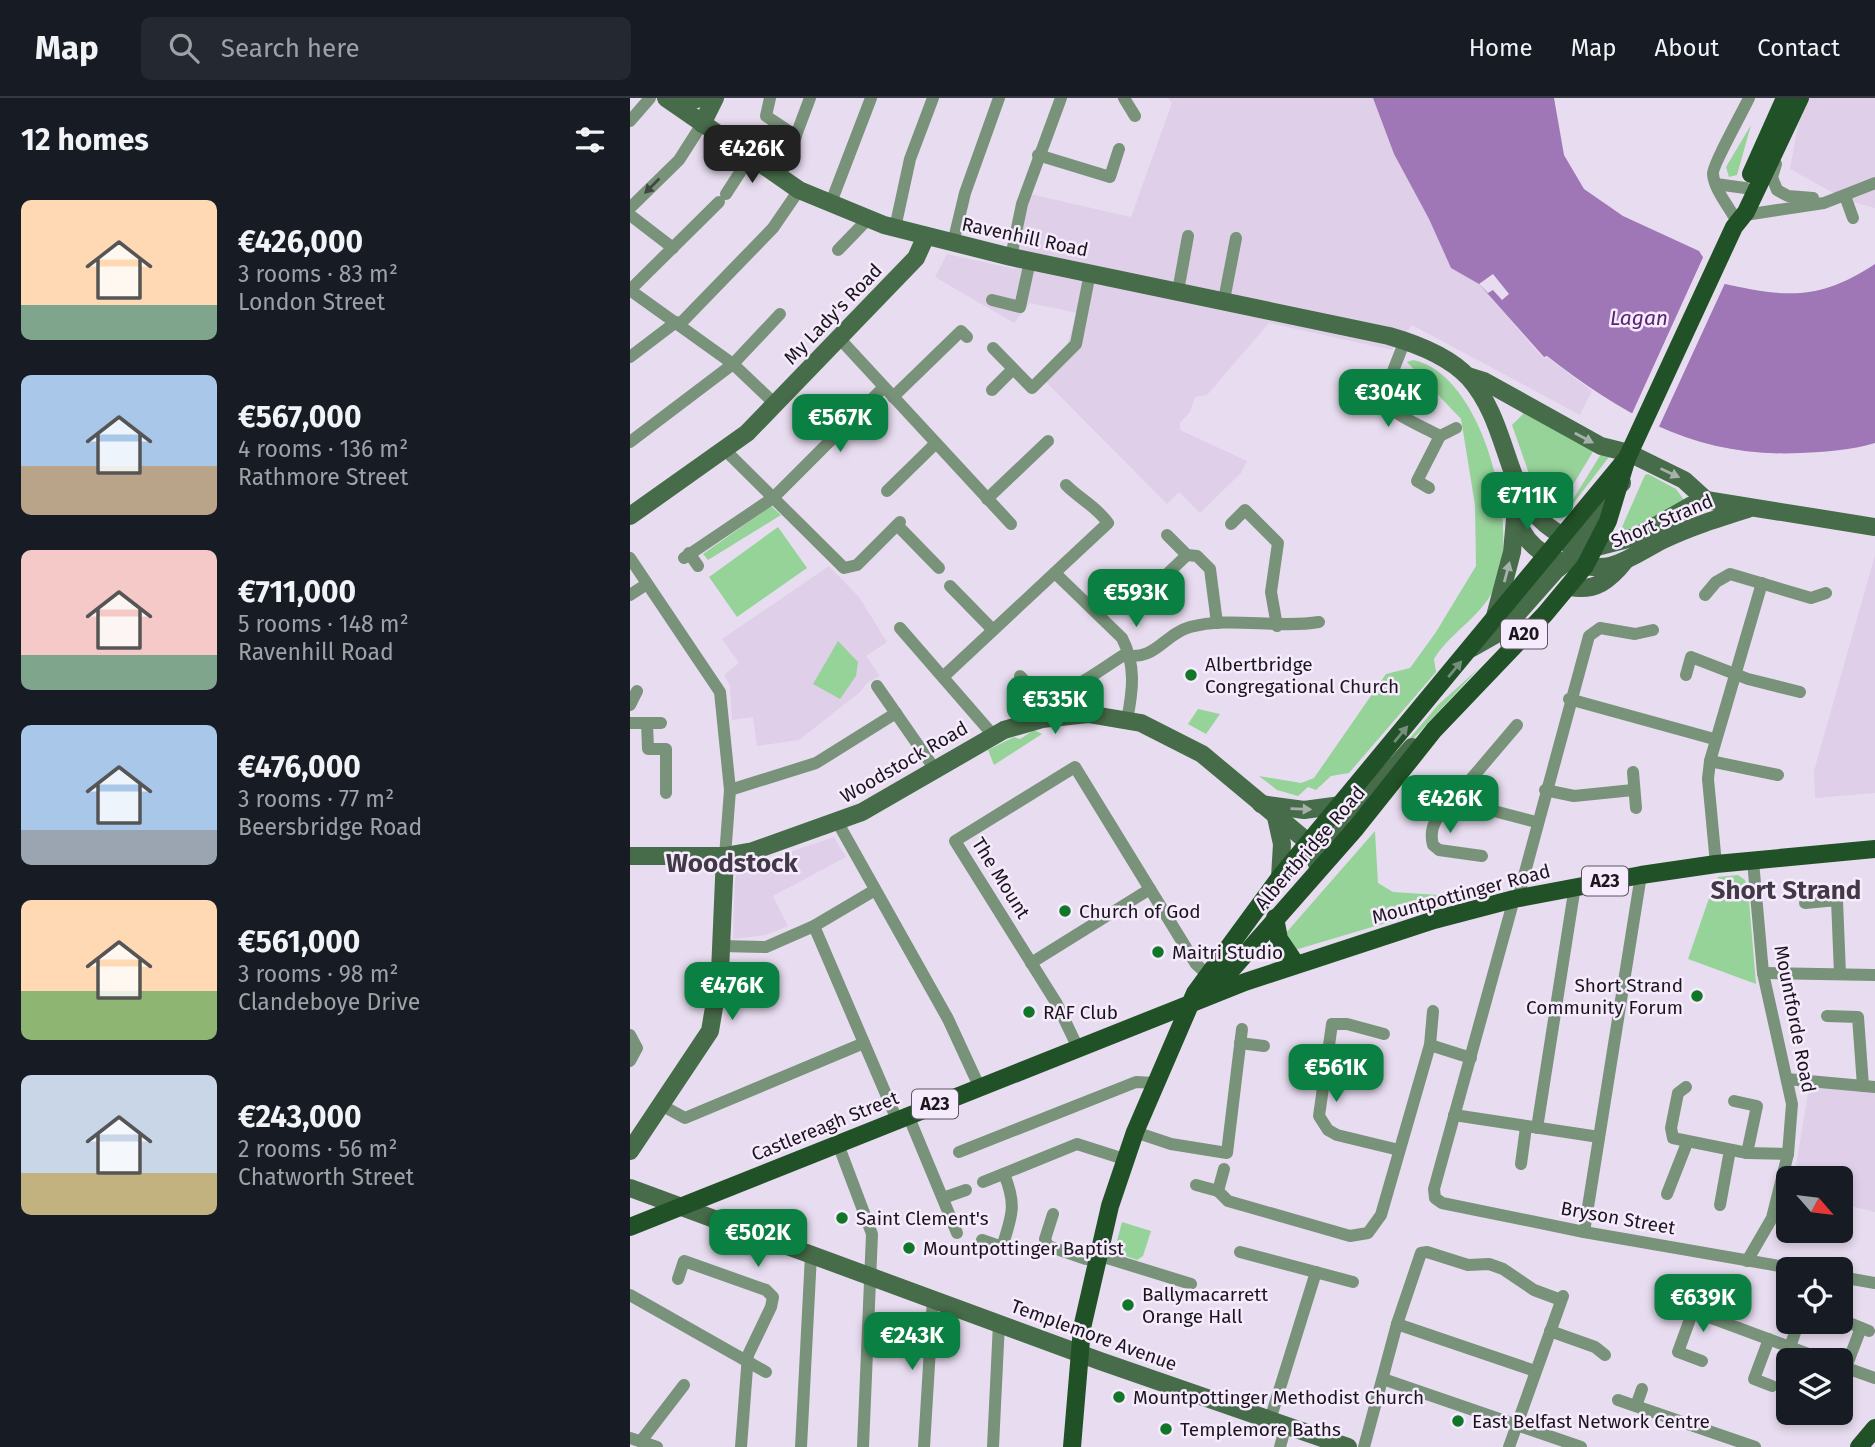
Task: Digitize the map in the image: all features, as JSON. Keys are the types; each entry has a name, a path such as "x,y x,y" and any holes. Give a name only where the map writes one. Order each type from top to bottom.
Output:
{"main road":[{"path":"668,99 682,103 700,98"},
{"path":"702,124 715,98"},
{"name":"A20","path":"1738,217 1745,188 1785,98"},
{"name":"A20","path":"1738,217 1779,143 1800,98"},
{"name":"Ravenhill Road","path":"668,99 799,190 830,205 895,228 1011,257 1405,340 1440,357 1468,376 1494,416 1513,479 1542,520 1570,539"},
{"name":"Albertbridge Road","path":"1211,975 1280,877 1547,556 1570,539 1628,456 1738,217"},
{"name":"My Lady's Road","path":"630,516 725,450 775,404 916,258 926,236"},
{"path":"1468,376 1484,381 1601,446 1684,480 1706,500"},
{"path":"1494,416 1512,408 1536,409"},
{"name":"Albertbridge Road","path":"1072,1447 1079,1353 1097,1259 1124,1159 1182,1022 1364,819 1434,730 1570,587 1597,546 1622,483 1628,456"},
{"name":"Ravenhill Road","path":"1513,479 1511,502 1516,519 1527,540 1547,556"},
{"path":"1597,546 1570,539 1604,499 1622,483"},
{"name":"Short Strand","path":"1597,546 1636,537 1690,506 1706,500 1875,527"},
{"name":"Short Strand","path":"1547,556 1564,563 1608,567 1682,532 1752,508"},
{"path":"1493,624 1512,552 1516,519"},
{"path":"1472,648 1502,631 1564,563 1597,546"},
{"path":"1570,587 1595,587 1609,579 1625,561"},
{"name":"Woodstock Road","path":"630,856 725,856 753,851 838,823 874,806 993,735 1018,725 1068,715 1108,716 1157,729 1202,754 1309,843"},
{"path":"1319,869 1309,843 1320,844 1333,836 1406,752 1434,730"},
{"path":"1261,804 1304,810 1341,805"},
{"path":"1276,817 1282,844 1280,877"},
{"name":"Mountpottinger Road","path":"1200,1000 1296,964 1434,920 1516,899 1641,874 1875,849"},
{"path":"630,1151 710,1031 718,991 725,856"},
{"path":"1200,1000 1211,975 1257,930 1274,920 1279,939 1296,964"},
{"name":"Castlereagh Street","path":"630,1227 1200,1000"},
{"name":"Templemore Avenue","path":"630,1188 1340,1446"},
{"path":"1859,1447 1875,1428"}],"street":[{"path":"630,121 650,98"},
{"path":"770,98 766,116 796,135"},
{"path":"780,178 810,98"},
{"path":"830,205 871,98"},
{"path":"895,228 910,159 933,98"},
{"path":"953,243 965,193 999,98"},
{"path":"1011,257 1022,204 1061,98"},
{"path":"1124,98 1135,116"},
{"path":"1749,98 1730,139 1713,166 1716,184 1738,217 1842,198 1875,183"},
{"path":"630,208 679,160 702,124"},
{"path":"1779,143 1780,156 1772,177 1777,190 1799,198 1842,198"},
{"path":"1038,155 1110,177 1119,149"},
{"path":"750,157 722,198 630,290 733,364 775,404"},
{"path":"1716,184 1745,188"},
{"path":"630,357 677,324 773,228 799,190"},
{"path":"1842,198 1853,218"},
{"path":"630,215 673,248"},
{"path":"838,250 869,219"},
{"path":"1178,291 1188,236"},
{"path":"1224,300 1236,238"},
{"path":"992,300 1020,307 1030,261"},
{"path":"993,348 1032,388 1076,344 1090,273"},
{"path":"630,442 733,364 780,314"},
{"path":"893,397 961,331 967,337"},
{"path":"839,338 1011,524"},
{"path":"1405,340 1384,394 1386,404 1394,413 1440,436"},
{"path":"992,390 1013,369"},
{"path":"698,566 686,555 773,498 884,387"},
{"path":"1429,488 1417,481 1440,436 1456,428"},
{"path":"987,499 1048,441"},
{"path":"887,491 936,444"},
{"path":"725,450 844,568 857,565 899,524 939,568"},
{"path":"943,677 1108,523 1097,506 1083,502 1066,485"},
{"path":"1231,524 1245,510 1278,543 1271,592 1277,626"},
{"path":"1167,534 1187,555 1198,556 1210,569 1217,623"},
{"path":"1164,577 1187,555"},
{"path":"630,558 720,692 730,790 725,856"},
{"path":"1055,573 1122,638 1130,656 1133,676 1127,720"},
{"path":"1705,595 1716,582 1730,574 1811,598 1826,593"},
{"path":"1716,864 1708,779 1710,761 1714,739 1737,674 1762,583"},
{"path":"630,595 647,584"},
{"path":"950,586 993,630"},
{"path":"1020,676 1035,692 1051,695 1071,687 1124,655 1137,658 1152,652 1186,628 1217,623 1277,626 1319,622"},
{"path":"1599,1137 1454,1115 1588,636 1593,630 1609,629 1635,634 1653,630"},
{"path":"902,636 943,677 993,735"},
{"path":"1686,675 1691,657 1737,674 1800,692"},
{"path":"877,686 934,768"},
{"path":"630,705 637,691"},
{"path":"1570,699 1714,739"},
{"path":"730,790 816,763 896,713"},
{"path":"630,723 654,723 648,749 666,749 666,793"},
{"path":"1482,856 1439,850 1433,845 1431,838 1437,814 1460,797 1466,785 1517,725"},
{"path":"1710,761 1778,775"},
{"name":"The Mount","path":"1078,1048 1057,1004 955,841 1075,767 1196,964 1211,975"},
{"path":"1633,772 1636,808"},
{"path":"1545,790 1574,796 1633,790"},
{"path":"1460,797 1471,805 1536,822"},
{"path":"838,823 948,1018 979,1086"},
{"name":"Mountforde Road","path":"1747,1261 1772,1218 1788,1154 1792,1104 1763,973 1752,861"},
{"path":"1584,1232 1641,874"},
{"path":"1521,1164 1532,1128 1575,886"},
{"path":"1031,963 1150,888"},
{"path":"721,946 766,947 814,926 875,890"},
{"path":"1805,903 1837,900 1840,974"},
{"path":"814,926 863,1043 943,1198 957,1233"},
{"path":"1763,973 1875,975"},
{"path":"1196,1185 1218,1191 1228,1201 1238,1205 1360,1236 1375,1226 1381,1215 1430,1045 1433,1011"},
{"path":"1787,1079 1869,1087 1858,1017 1827,1016"},
{"path":"1384,1034 1347,1024 1332,1024 1318,1107 1323,1123 1337,1135 1399,1150"},
{"path":"1135,1132 1171,1144 1227,1153 1242,1029"},
{"path":"630,1035 637,1048 630,1061"},
{"path":"661,1105 685,1118 863,1043"},
{"path":"1240,1043 1264,1046"},
{"path":"1430,1045 1471,1058"},
{"path":"959,1152 1136,1082 1154,1083"},
{"path":"1686,1087 1678,1093 1671,1128 1682,1142 1747,1153 1788,1154"},
{"path":"1734,1101 1757,1106 1747,1153"},
{"name":"Bryson Street","path":"1454,1115 1434,1189 1435,1198 1442,1203 1584,1232 1776,1266"},
{"path":"1667,1194 1682,1142"},
{"path":"838,1144 872,1234 863,1447"},
{"path":"984,1182 1077,1144 1124,1159"},
{"path":"1720,1205 1730,1150"},
{"path":"1218,1191 1224,1169"},
{"path":"982,1240 1002,1247 1013,1214 1014,1202 1004,1174"},
{"path":"943,1198 966,1189"},
{"path":"1053,1214 1045,1240 1048,1246 1086,1259 1107,1258 1191,1284"},
{"path":"1240,1252 1353,1282"},
{"path":"1364,1447 1416,1258 1423,1252 1468,1265 1489,1264 1503,1269 1534,1290 1562,1298 1509,1447"},
{"path":"801,1447 811,1255"},
{"path":"678,1279 680,1260 770,1293 771,1307 747,1361 741,1447"},
{"path":"1280,1447 1278,1423 1316,1272"},
{"path":"1853,1279 1875,1283"},
{"path":"1726,1323 1736,1296"},
{"path":"634,1297 766,1373"},
{"path":"925,1447 933,1299"},
{"path":"1702,1361 1678,1352 1693,1311 1790,1347 1794,1334"},
{"path":"993,1447 999,1323"},
{"path":"1397,1324 1535,1371"},
{"path":"1853,1324 1865,1329 1853,1350"},
{"path":"1550,1331 1595,1348 1605,1355"},
{"path":"1769,1339 1754,1379 1772,1386"},
{"path":"1853,1370 1875,1378"},
{"path":"1383,1379 1581,1447"},
{"path":"657,1447 636,1440 684,1385"},
{"path":"1636,1406 1642,1389"},
{"path":"1618,1400 1755,1447"}],"shaded area":[{"path":"1168,98 1373,98 1394,154 1429,219 1451,268 1479,284 1543,358 1548,358 1592,391 1580,415 1412,325 1392,350 1269,323 1207,395 1195,397 1190,412 1180,423 1180,430 1247,461 1241,473 1200,513 1179,492 1167,504 1038,374 1067,345 1077,313 1030,303 1014,323 935,277 947,254 1015,269 1030,194 1131,217 1172,103"},
{"path":"1810,98 1875,98 1875,208 1846,200 1790,169 1798,125"},
{"path":"1875,555 1875,793 1815,798 1814,771"},
{"path":"829,566 859,597 887,642 866,656 880,676 867,683 860,692 799,740 757,746 753,717 732,720 730,686 724,675 739,663 722,639"},
{"path":"834,837 846,857 773,896 788,926 766,935 733,939 735,878 740,869"},
{"path":"1809,1087 1875,1092 1875,1212 1853,1207 1853,1166 1796,1166"}],"green space":[{"path":"1751,125 1737,175 1729,177 1726,167"},
{"path":"1413,360 1438,372 1460,394 1478,425 1491,460 1500,497 1503,534 1501,566 1487,601 1434,659 1436,672 1349,773 1331,776 1316,790 1308,787 1298,796 1277,790 1259,776 1301,783 1314,778 1386,674 1410,668 1436,632 1476,566 1475,505 1461,419 1407,362"},
{"path":"1524,413 1594,450 1553,518 1539,502 1512,425"},
{"path":"1601,454 1609,457 1559,522"},
{"path":"1648,474 1676,489 1684,500 1635,530 1618,536 1645,475"},
{"path":"771,506 781,515 708,560 703,554"},
{"path":"778,527 807,568 737,617 709,577"},
{"path":"838,641 858,662 856,676 840,699 813,684"},
{"path":"1479,668 1412,740 1410,738 1438,705"},
{"path":"1198,709 1220,714 1206,734 1188,724"},
{"path":"1034,730 1042,734 994,765 988,750 1014,737 1020,739"},
{"path":"1375,831 1378,883 1393,892 1454,896 1456,902 1295,950 1285,934"},
{"path":"1738,875 1745,880 1748,889 1756,984 1688,959 1715,881 1718,877"},
{"path":"1122,1222 1151,1231 1143,1256 1137,1260 1114,1252"}],"water":[{"name":"Lagan","path":"1373,98 1554,98 1564,155 1584,189 1623,216 1699,251 1720,283 1763,291 1800,293 1835,285 1875,264 1875,443 1829,451 1764,453 1729,449 1696,441 1635,415 1576,378 1547,356 1544,357 1479,284 1451,268 1429,219 1394,154"}],"pier":[{"path":"1705,253 1722,280 1726,281 1657,431 1630,418"},
{"path":"1493,274 1509,294 1502,300 1493,290 1488,293 1479,284"}],"place":[{"name":"Albertbridge Congregational Church","path":"1191,675"},
{"name":"Church of God","path":"1065,911"},
{"name":"Maitri Studio","path":"1158,952"},
{"name":"Short Strand Community Forum","path":"1697,996"},
{"name":"RAF Club","path":"1029,1012"},
{"name":"Saint Clement's","path":"842,1218"},
{"name":"Mountpottinger Baptist","path":"909,1248"},
{"name":"Ballymacarrett Orange Hall","path":"1128,1305"},
{"name":"Mountpottinger Methodist Church","path":"1119,1397"},
{"name":"East Belfast Network Centre","path":"1458,1421"},
{"name":"Templemore Baths","path":"1166,1429"}],"district":[{"name":"Woodstock","path":"732,863"},
{"name":"Short Strand","path":"1786,890"}]}
